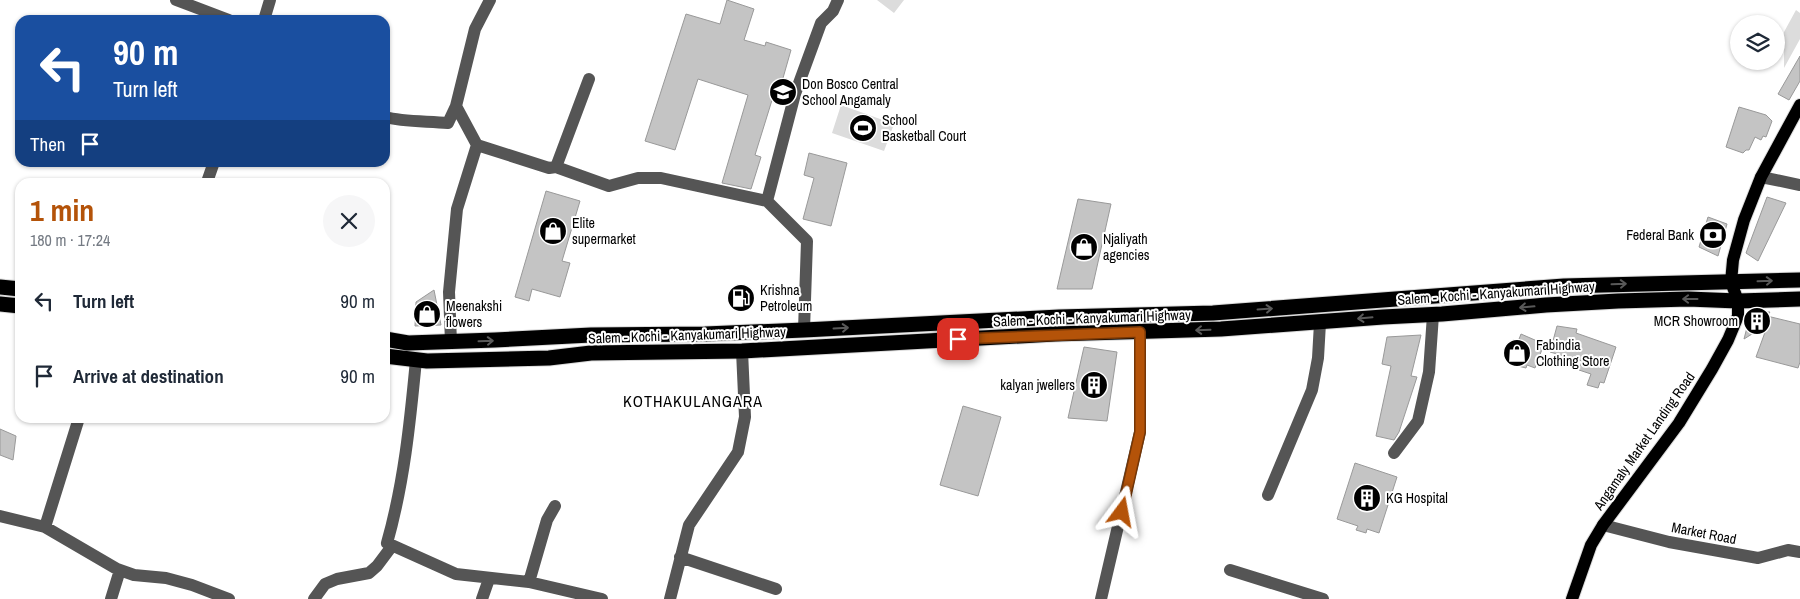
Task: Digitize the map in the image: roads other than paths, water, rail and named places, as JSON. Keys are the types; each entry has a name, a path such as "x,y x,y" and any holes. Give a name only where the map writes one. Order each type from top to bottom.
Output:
{"highway":[{"name":"Salem - Kochi - Kanyakumari Highway","path":"390,340 408,343 451,342 591,335 705,334 804,330 1059,317 1213,314 1564,286 1800,280"},
{"path":"0,287 15,288"},
{"name":"Salem - Kochi - Kanyakumari Highway","path":"390,357 416,360 549,358 591,353 742,351 1016,336 1221,330 1618,301 1800,299"},
{"path":"0,304 15,306"}],"main road":[{"path":"1738,300 1731,282 1733,260 1744,220 1761,177 1800,105"},
{"name":"Angamaly Market Landing Road","path":"1572,599 1588,553 1603,525 1679,423 1712,369 1738,316 1738,300"}],"street":[{"path":"176,0 216,15"},
{"path":"266,15 270,0"},
{"path":"390,118 448,122 456,106 475,29 490,0"},
{"path":"767,202 802,76 821,23 834,11 838,0"},
{"path":"556,167 589,79"},
{"path":"456,106 477,145 549,168 556,167 609,186 638,178 661,178 767,202 807,241 804,330"},
{"path":"451,342 449,292 456,209 477,145"},
{"path":"1761,177 1800,186"},
{"path":"1394,453 1418,421 1429,372 1432,315"},
{"path":"1268,495 1312,390 1318,358 1320,323"},
{"path":"1100,599 1140,432 1140,332"},
{"path":"670,599 689,525 738,452 745,418 742,351"},
{"path":"416,360 404,468 387,543 456,574 529,582 602,599"},
{"path":"45,527 77,423"},
{"path":"529,582 547,520 555,506"},
{"path":"0,516 45,527 120,570 134,575 166,578 192,585 229,599"},
{"name":"Market Road","path":"1603,525 1669,542 1758,558 1788,550 1800,552"},
{"path":"314,599 324,584 337,578 369,573 377,566 392,546"},
{"path":"680,557 776,588"},
{"path":"111,599 120,570"},
{"path":"1230,570 1324,599"},
{"path":"482,599 489,579"}],"place":[{"name":"Don Bosco Central School Angamaly","path":"783,92"},
{"name":"School Basketball Court","path":"863,128"},
{"name":"Elite supermarket","path":"553,231"},
{"name":"Federal Bank","path":"1713,235"},
{"name":"Njaliyath agencies","path":"1084,247"},
{"name":"Krishna Petroleum","path":"741,298"},
{"name":"Meenakshi flowers","path":"427,314"},
{"name":"MCR Showroom","path":"1757,321"},
{"name":"Fabindia Clothing Store","path":"1517,353"},
{"name":"kalyan jwellers","path":"1094,385"},
{"name":"KG Hospital","path":"1367,498"}],"district":[{"name":"KOTHAKULANGARA","path":"693,401"}]}
